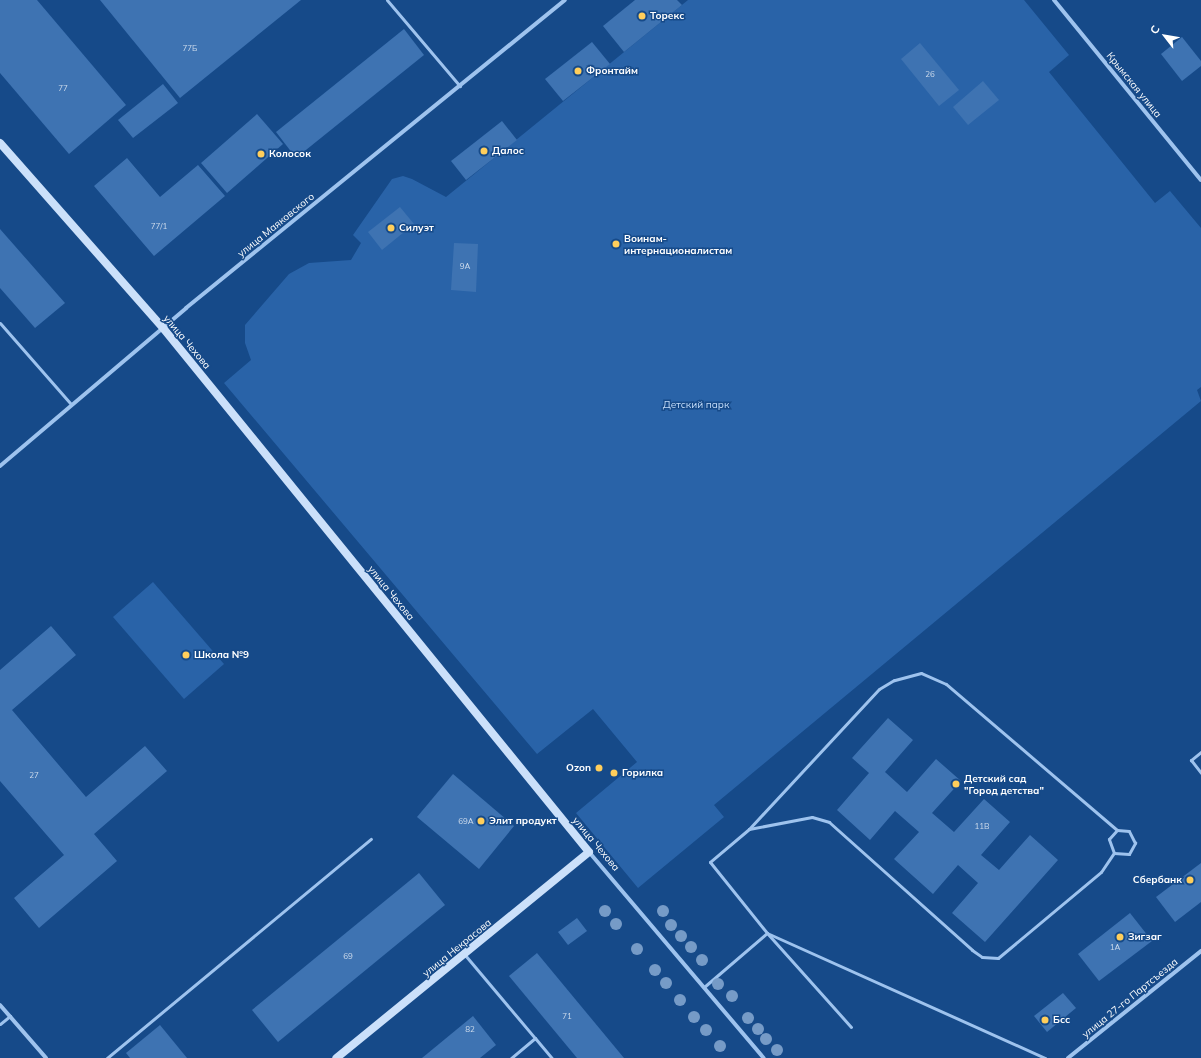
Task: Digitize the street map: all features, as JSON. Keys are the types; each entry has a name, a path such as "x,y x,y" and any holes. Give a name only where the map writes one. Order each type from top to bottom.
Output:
{"main road":[{"name":"улица Чехова","path":"0,143 163,328 589,852"},
{"name":"улица Некрасова","path":"336,1058 465,955 589,852"}],"street":[{"name":"улица Маяковского","path":"0,466 71,404 163,328 565,0"},
{"name":"Крымская улица","path":"1054,0 1201,180"},
{"name":"улица Чехова","path":"589,852 764,1058"},
{"name":"улица 27-го Партсъезда","path":"1068,1058 1201,951"},
{"path":"0,1005 46,1058"}],"lane":[{"path":"387,0 460,86"},
{"path":"0,323 71,404"},
{"path":"851,1027 768,932 710,862 749,829 880,689 894,680 921,674 946,684 1117,830 1129,831 1135,843 1129,854 1114,853"},
{"path":"1201,752 1191,760 1201,773"},
{"path":"749,829 812,817 829,822 972,950 982,957 998,958 1095,878 1114,853"},
{"path":"1114,853 1109,839 1117,830"},
{"path":"107,1058 371,839"},
{"path":"704,987 768,932"},
{"path":"768,932 1045,1058"},
{"path":"465,955 552,1058"},
{"path":"0,1024 10,1016"},
{"path":"512,1058 535,1038"}],"green space":[{"name":"Детский парк","path":"688,0 1024,0 1069,55 1049,72 1155,203 1170,191 1201,228 1201,387 1197,390 1201,401 714,805 724,817 638,888 576,813 637,762 593,709 537,754 224,383 251,360 245,343 245,325 289,274 309,263 351,260 361,243 353,235 392,179 403,176 412,179 446,197"},
{"path":"153,582 224,664 184,699 113,617"}],"building":[{"path":"0,0 37,0 126,105 69,154 0,73"},
{"path":"100,0 301,0 180,98"},
{"name":"Торекс","path":"635,0 677,0 682,5 624,52 603,26"},
{"path":"404,29 424,55 296,158 276,132"},
{"path":"1182,37 1201,61 1201,66 1182,81 1161,54"},
{"name":"Фронтайм","path":"592,42 610,64 563,101 545,79"},
{"path":"920,43 959,90 939,106 901,59"},
{"path":"983,81 999,100 968,125 953,107"},
{"path":"163,84 178,103 133,138 118,120"},
{"path":"257,114 283,144 227,193 201,163"},
{"name":"Далос","path":"502,121 517,140 466,180 451,161"},
{"path":"127,158 160,197 198,165 225,196 154,256 94,186"},
{"name":"Силуэт","path":"400,207 414,224 382,250 368,232"},
{"path":"0,229 65,303 35,328 0,288"},
{"path":"454,243 478,244 476,292 451,290"},
{"path":"51,626 76,655 12,710 86,797 145,746 167,771 94,834 117,861 39,928 14,898 64,855 0,781 0,670"},
{"path":"888,718 913,740 885,772 907,792 936,759 961,781 932,813 954,832 984,799 1010,822 981,855 999,870 1030,835 1058,860 985,942 952,913 978,883 958,865 933,894 894,859 919,832 895,811 870,840 837,810 869,773 852,758"},
{"path":"453,774 514,826 479,869 417,817"},
{"name":"Сбербанк","path":"1201,863 1201,902 1175,922 1156,897"},
{"path":"419,873 445,905 278,1042 252,1010"},
{"path":"1130,913 1152,941 1099,981 1078,954"},
{"path":"577,918 587,931 568,945 558,932"},
{"path":"537,953 624,1058 577,1058 509,976"},
{"path":"1063,993 1076,1008 1047,1032 1034,1016"},
{"path":"473,1016 496,1045 480,1058 422,1058"},
{"path":"160,1025 187,1058 130,1058 126,1053"}],"place":[{"name":"Торекс","path":"642,16"},
{"name":"Фронтайм","path":"578,71"},
{"name":"Далос","path":"484,151"},
{"name":"Колосок","path":"261,154"},
{"name":"Силуэт","path":"391,228"},
{"name":"Воинам- интернационалистам","path":"616,244"},
{"name":"Школа №9","path":"186,655"},
{"name":"Ozon","path":"599,768"},
{"name":"Горилка","path":"614,773"},
{"name":"Детский сад \"Город детства\"","path":"956,784"},
{"name":"Элит продукт","path":"481,821"},
{"name":"Сбербанк","path":"1190,880"},
{"name":"Зигзаг","path":"1120,937"},
{"name":"Бсс","path":"1045,1020"}]}
